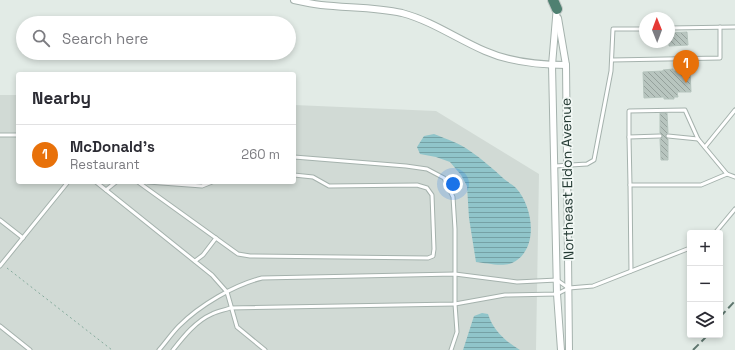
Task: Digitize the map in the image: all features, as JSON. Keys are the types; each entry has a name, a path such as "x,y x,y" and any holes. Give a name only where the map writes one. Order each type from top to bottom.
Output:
{"street":[{"path":"294,0 320,5 375,8 403,14 428,22 486,51 514,60 552,65 566,65"},
{"name":"Northeast Eldon Avenue","path":"555,3 552,65 557,294 561,350"},
{"name":"Northeast Eldon Avenue","path":"555,3 566,65 569,350"}],"lane":[{"path":"612,60 720,58 720,27"},
{"path":"675,28 735,27"},
{"path":"554,166 587,164 594,160 610,78 613,29 639,29"},
{"path":"631,271 629,110 685,110 698,139 727,174 735,177"},
{"path":"705,147 735,110"},
{"path":"0,135 16,136"},
{"path":"629,137 660,136"},
{"path":"668,136 698,139"},
{"path":"296,157 406,166 427,169 444,178 453,196 455,229 455,304 457,332 451,350"},
{"path":"630,185 701,184 727,174"},
{"path":"141,184 238,254 250,256 428,258 433,256 432,195 427,188 417,185 329,186 313,177 296,175"},
{"path":"0,266 66,184"},
{"path":"98,184 212,275 226,292 237,327 265,350"},
{"path":"106,190 114,184"},
{"path":"175,184 202,186 207,184"},
{"path":"718,230 735,209"},
{"path":"0,220 23,238"},
{"path":"195,261 203,255 216,238"},
{"path":"173,350 188,331 199,322 212,314 230,308 455,304 505,295 557,294 569,288 593,286 687,249"},
{"path":"159,350 180,325 193,314 226,292 247,282 262,278 455,274 517,282 557,280 569,288"},
{"path":"0,326 30,350"}],"path":[{"path":"7,268 112,350"}],"shaded area":[{"path":"0,95 16,95 16,184 296,184 296,105 436,111 539,174 536,350 0,350"}],"water":[{"path":"434,134 453,141 466,148 516,188 522,196 530,216 530,238 527,248 521,257 512,263 499,265 476,262 469,218 467,186 461,175 450,162 436,157 420,154 417,147 424,136"},
{"path":"482,313 488,314 493,325 501,335 520,350 463,350 474,316"}],"building":[{"path":"687,32 688,45 675,46 675,33"},
{"path":"673,69 673,71 690,71 691,92 677,92 678,97 674,97 674,99 664,99 664,97 644,98 643,72"},
{"path":"660,113 667,113 668,133 665,136 668,139 668,160 661,160 660,139 663,136 660,133"}],"railway":[{"path":"723,314 735,301"},
{"path":"693,350 705,338"}],"place":[{"name":"McDonald's","path":"686,83"}]}
